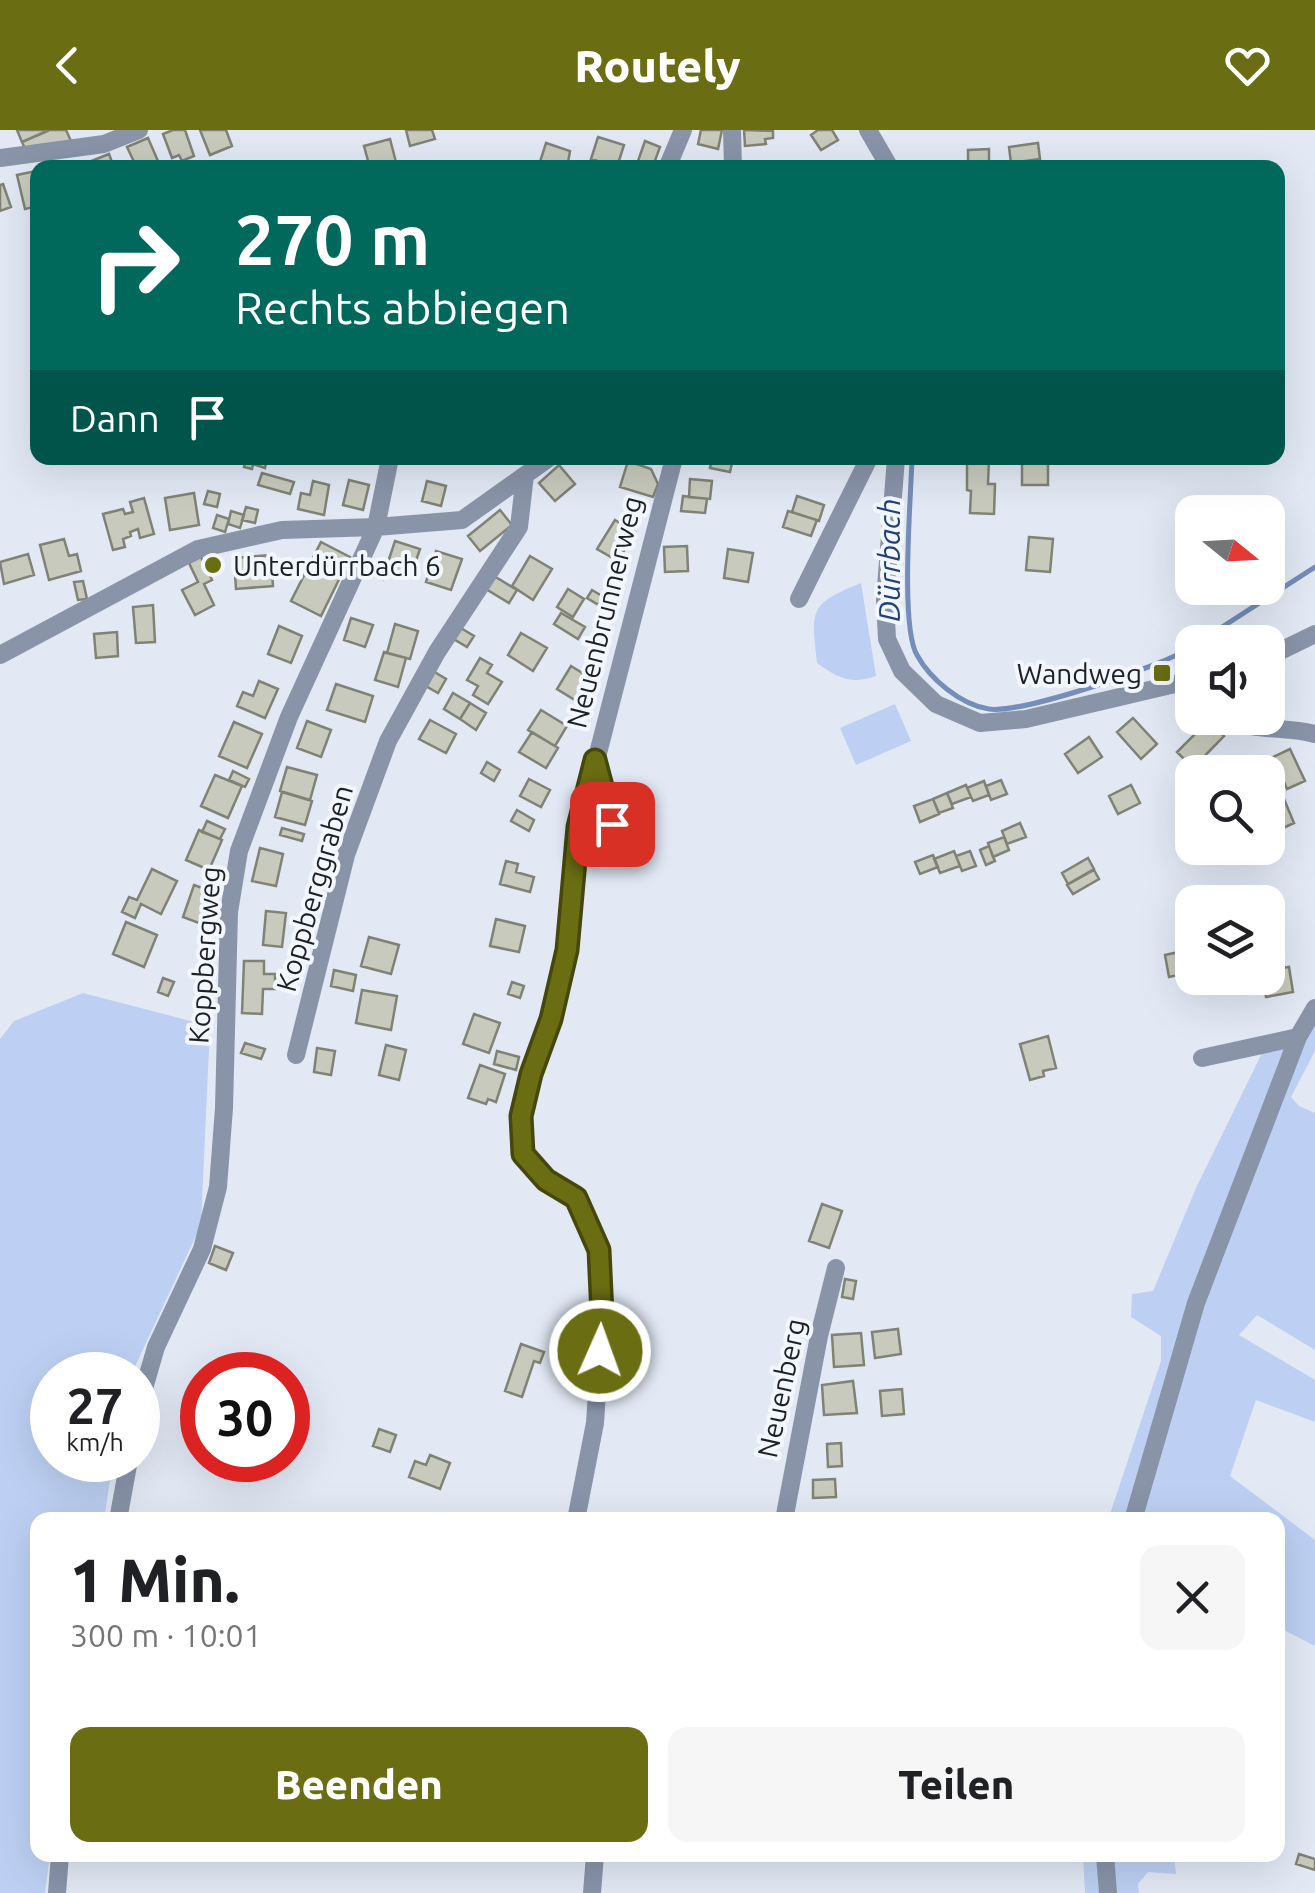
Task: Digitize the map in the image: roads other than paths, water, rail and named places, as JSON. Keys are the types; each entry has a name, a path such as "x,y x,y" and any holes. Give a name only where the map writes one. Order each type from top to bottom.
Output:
{"street":[{"path":"0,158 90,146 139,130"},
{"path":"670,160 682,130"},
{"path":"732,130 733,160"},
{"path":"868,130 885,160"},
{"name":"Koppbergweg","path":"155,1352 202,1248 218,1187 224,1108 228,912 239,851 289,717 376,528 389,465"},
{"path":"0,655 198,549 282,530 376,528 462,520 539,465"},
{"name":"Neuenbrunnerweg","path":"578,1512 595,1424 602,1315 599,1250 576,1198 546,1180 523,1154 521,1116 551,1019 567,950 578,827 672,465"},
{"path":"799,599 866,465"},
{"path":"895,465 885,600 887,639 902,671 936,704 980,722 1026,719 1175,690"},
{"name":"Koppberggraben","path":"296,1055 346,855 388,741 437,652 519,527 524,476"},
{"path":"1285,649 1308,639"},
{"path":"1285,730 1315,734"},
{"path":"595,760 612,824"},
{"path":"1135,1512 1196,1303 1298,1037 1315,1008"},
{"path":"1202,1058 1298,1037"},
{"name":"Neuenberg","path":"785,1512 818,1336 836,1268"},
{"path":"119,1512 124,1482"},
{"path":"57,1893 59,1862"},
{"path":"592,1893 594,1862"},
{"path":"1106,1862 1108,1893"}],"waterway":[{"name":"Dürrbach","path":"912,465 908,590 912,640 917,655 947,690 978,707 1006,709 1060,697 1175,655"},
{"name":"Dürrbach","path":"1225,625 1315,567"}],"place":[{"name":"Unterdürrbach 6","path":"213,565"},
{"name":"Wandweg","path":"1162,673"}]}
